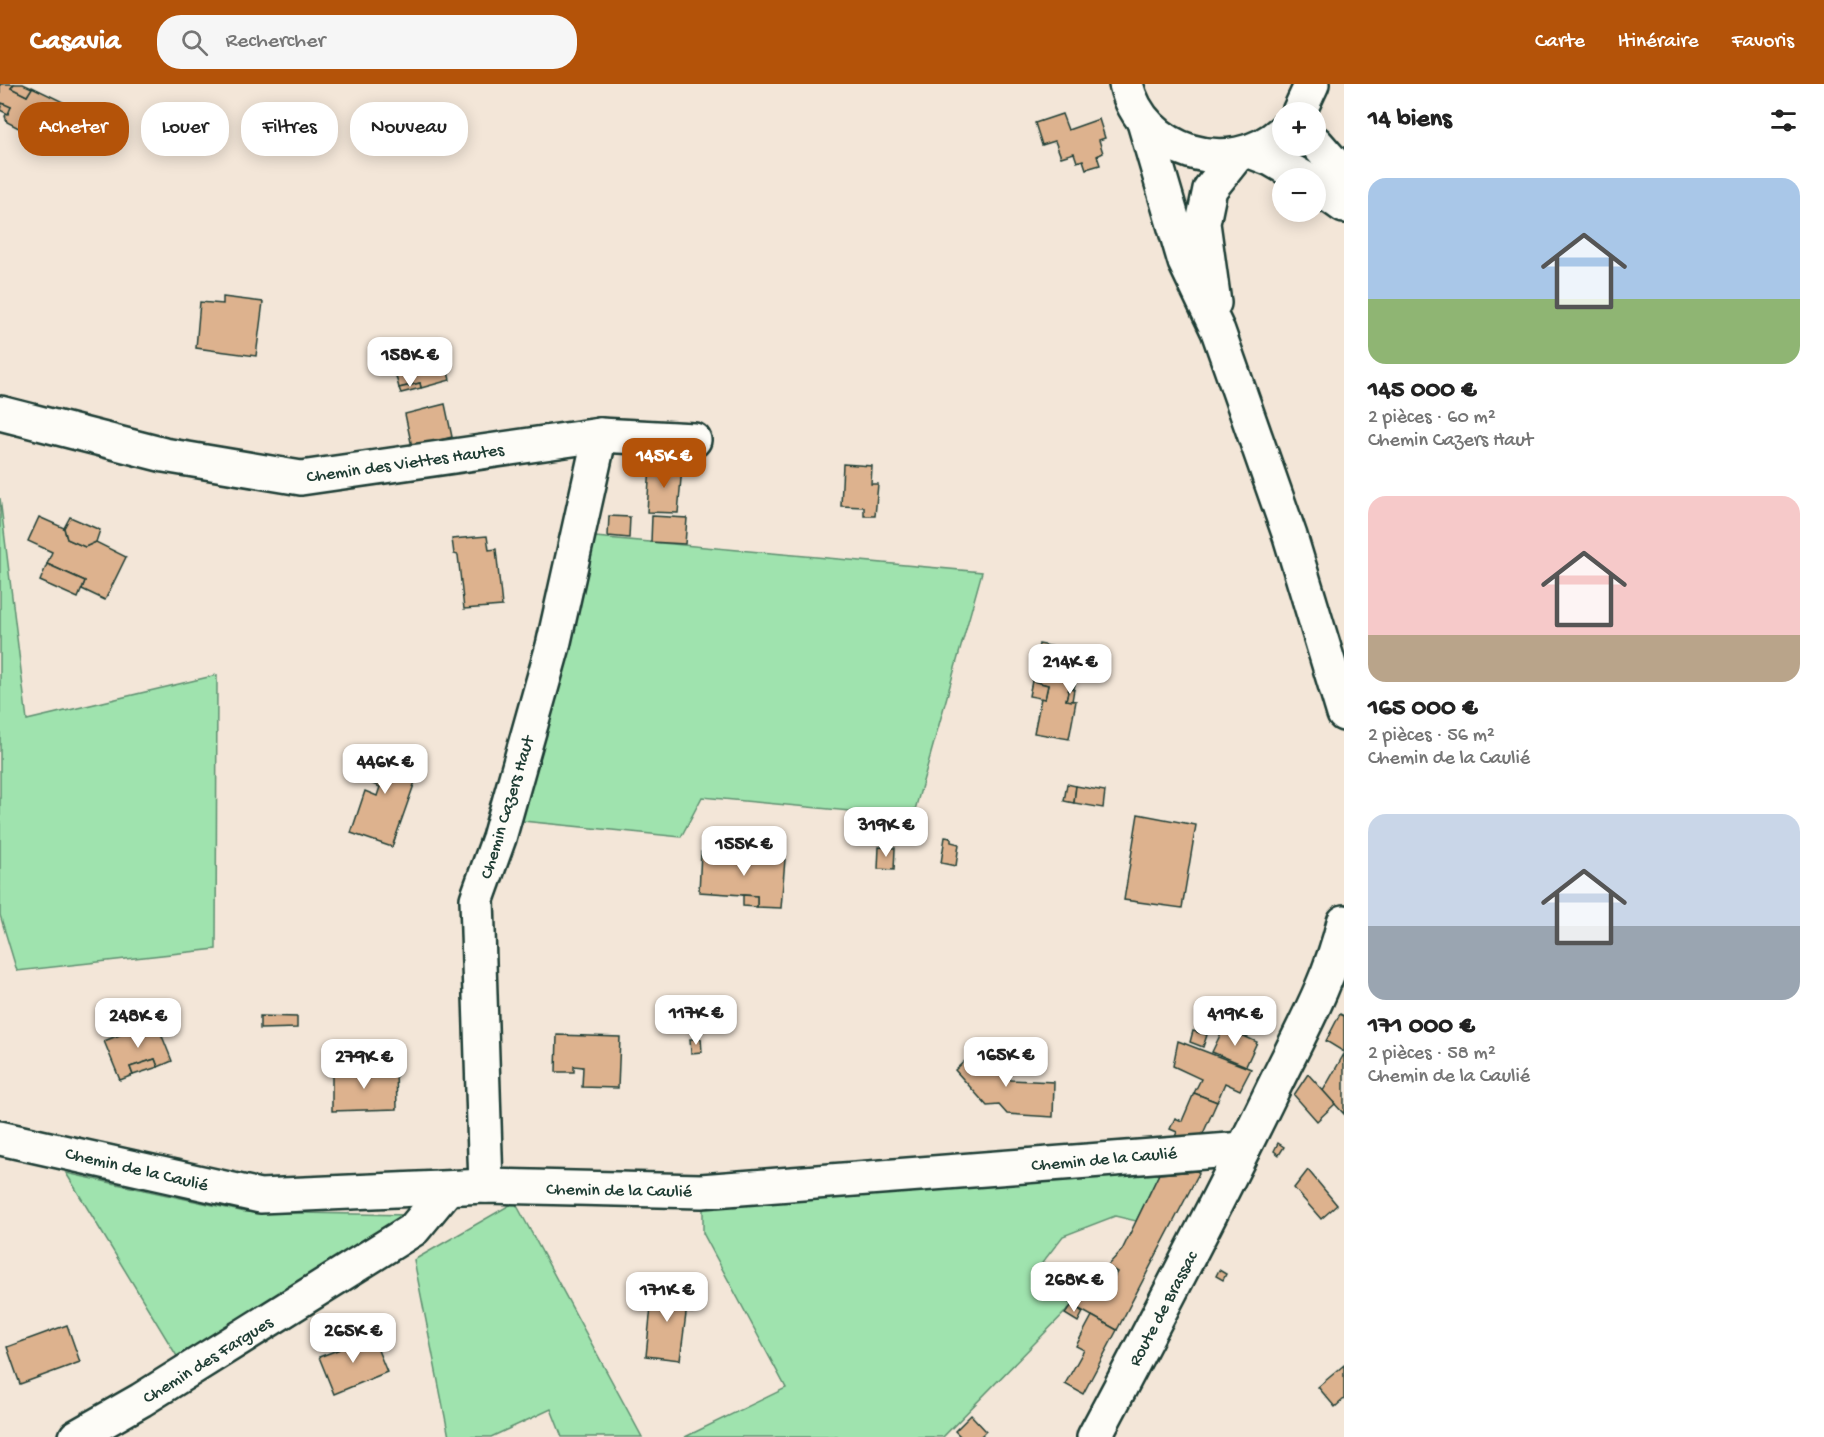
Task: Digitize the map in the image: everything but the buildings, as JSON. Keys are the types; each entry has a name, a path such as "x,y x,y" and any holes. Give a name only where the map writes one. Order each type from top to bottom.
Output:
{"street":[{"path":"1126,84 1129,97 1144,122 1185,262 1226,329"},
{"path":"1304,102 1312,84"},
{"path":"1144,122 1163,139 1186,151 1211,156 1244,153 1280,168"},
{"path":"1272,138 1244,153 1210,189 1203,223 1226,329 1344,714"},
{"path":"1326,154 1344,175"},
{"path":"1326,193 1344,206"},
{"name":"Chemin des Viettes Hautes","path":"0,413 164,455 301,478 600,435 694,440"},
{"name":"Chemin Cazers Haut","path":"486,1186 477,899 499,838 553,646 600,435"},
{"name":"Route de Brassac","path":"1094,1437 1181,1274 1310,1012 1338,950 1344,922"},
{"name":"Chemin de la Caulié","path":"0,1138 260,1196 486,1186 702,1191 1243,1149"},
{"name":"Chemin des Fargues","path":"76,1437 141,1400 414,1229 447,1189"}],"green space":[{"path":"0,498 27,720 217,675 216,949 17,971 0,915"},
{"path":"595,537 982,572 913,817 702,797 681,837 513,820"},
{"path":"66,1173 245,1212 408,1215 178,1358"},
{"path":"1159,1174 1136,1221 1115,1216 1063,1236 1032,1276 1072,1305 943,1437 685,1437 786,1388 703,1233 703,1199"},
{"path":"515,1202 642,1437 562,1437 551,1409 491,1437 449,1437 414,1260"}]}
